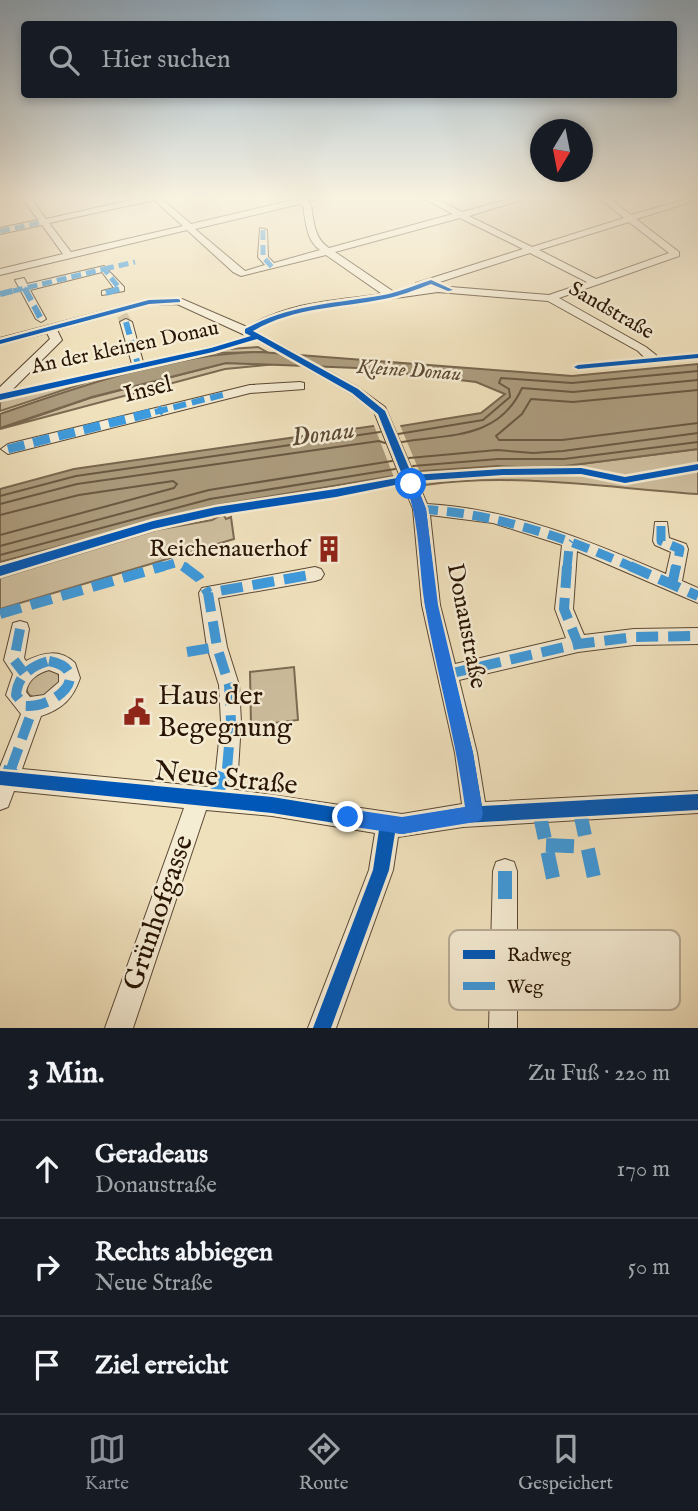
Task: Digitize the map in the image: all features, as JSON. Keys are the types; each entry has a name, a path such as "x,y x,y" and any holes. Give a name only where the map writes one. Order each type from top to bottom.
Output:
{"street":[{"path":"60,244 69,256"},
{"path":"0,272 121,244"},
{"path":"207,244 237,271 247,274 354,244"},
{"path":"263,244 263,257 272,267"},
{"path":"317,244 391,295 450,290 550,298 676,253 664,244"},
{"path":"519,244 595,282"},
{"path":"391,295 545,244"},
{"path":"0,396 56,340 13,269"},
{"path":"24,288 104,269 120,289 106,293"},
{"path":"431,282 450,290"},
{"name":"An der kleinen Donau","path":"0,396 213,350 253,334 274,316 295,309 391,295"},
{"name":"Sandstraße","path":"550,298 642,349 652,358"},
{"path":"0,342 46,323 122,316 156,301 178,301 253,334 331,378"},
{"path":"122,316 138,365"},
{"path":"316,369 304,383 331,378"},
{"name":"Donaustraße","path":"331,378 373,403 384,420 421,509 431,605 466,753 475,814"},
{"name":"Insel","path":"8,449 250,388 300,386"},
{"path":"421,509 486,514 573,542 698,596"},
{"path":"661,526 661,541 680,549 672,585"},
{"path":"573,542 569,547 564,604 578,643"},
{"name":"Grünhofgasse","path":"119,1028 207,799 226,771 231,722 229,685 217,647 208,593 315,574"},
{"path":"20,629 13,660 24,673"},
{"path":"448,674 578,643 634,637 698,636"},
{"path":"49,661 64,664 70,675 65,691 59,698 42,707 33,708 19,701 16,695 16,688 24,673 40,663 49,661"},
{"path":"2,786 33,708"},
{"name":"Neue Straße","path":"2,786 207,799 408,825 475,814 698,802"},
{"path":"322,1028 381,870 388,824"},
{"path":"504,930 505,871"},
{"path":"503,1010 503,1028"}],"shaded area":[{"path":"258,347 267,352 213,353 88,382 0,411 0,402 44,386 213,350"},
{"path":"226,363 276,364 225,369 0,429 90,398"},
{"path":"698,449 698,494 562,482 493,480 425,485 424,471 498,466 565,466"},
{"path":"223,514 226,519 231,517 234,539 0,609 0,578 156,530 212,520"},
{"path":"294,667 298,720 251,726 250,672"},
{"path":"49,669 58,672 60,681 50,695 32,697 26,688 29,679"}],"water":[{"path":"260,352 572,376 698,364 698,449 565,466 498,466 424,471 212,506 0,562 0,489 74,469 387,424 389,428 481,413 505,394 476,382 358,368 226,363 92,397 0,428 0,414 96,382 194,358"}],"pier":[{"path":"387,421 391,424 399,423 421,475 395,480 373,423"}],"tunnel":[{"path":"122,315 126,322"}],"marked path":[{"path":"263,244 263,257 272,267"},
{"path":"104,269 135,262"},
{"path":"0,294 104,269 120,289 106,293"},
{"path":"24,288 41,319"},
{"path":"126,322 138,365"},
{"path":"8,449 226,394"},
{"path":"421,509 458,511 528,527 563,538 698,596"},
{"path":"661,526 661,541 680,549 672,585"},
{"path":"573,542 569,547 564,609 578,644"},
{"path":"0,614 175,563 195,574 208,593"},
{"path":"214,799 227,771 231,722 229,685 217,647 208,593 315,574"},
{"path":"20,629 14,660 24,673"},
{"path":"448,674 578,644 634,637 698,636"},
{"path":"187,652 217,647"},
{"path":"49,661 62,664 68,670 70,678 67,687 50,703 38,707 25,706 16,695 19,682 26,672 49,661"},
{"path":"7,779 33,708"},
{"path":"579,808 595,882"},
{"path":"539,811 553,878"},
{"path":"546,845 587,847"},
{"path":"505,871 505,899"}],"cycle path":[{"path":"450,290 431,282 384,297 297,310 280,315 248,331 355,391 382,413 421,509 431,605 466,753 475,814"},
{"path":"0,342 149,302 178,301"},
{"path":"0,397 213,350 258,336"},
{"path":"578,367 698,356"},
{"path":"0,571 153,525 216,511 336,493 418,477 581,471 625,480 698,467"},
{"path":"0,778 272,805 402,826 463,815 698,802"},
{"path":"322,1028 381,870 388,825"}],"place":[{"name":"Reichenauerhof","path":"329,549"},
{"name":"Haus der Begegnung","path":"137,712"}],"route":[{"path":"348,817 402,826 475,814 466,753 431,605 421,509 411,484"}],"water label":[{"name":"Kleine Donau","path":"409,371"},
{"name":"Donau","path":"323,434"}]}
